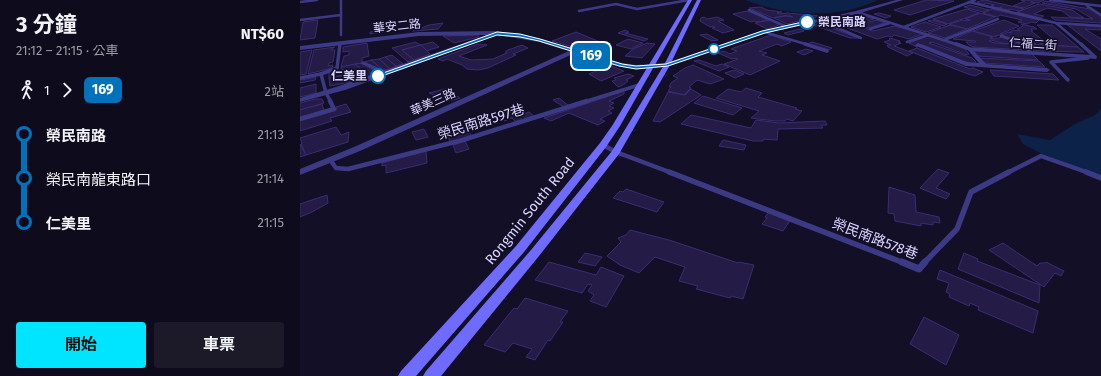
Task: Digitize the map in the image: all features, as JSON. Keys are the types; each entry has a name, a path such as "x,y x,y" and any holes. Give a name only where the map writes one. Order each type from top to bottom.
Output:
{"street":[{"name":"Rongmin South Road","path":"406,376 520,249 603,145 616,126 690,0"},
{"path":"431,376 535,254 616,152 667,65 699,0"},
{"path":"650,66 667,65 764,32 857,12 900,0"},
{"name":"華安二路","path":"300,48 416,34 475,32 497,33 520,36 576,50 621,65 636,67 650,66"},
{"path":"300,100 386,73 497,33"},
{"path":"918,46 966,64 1047,70"},
{"path":"970,49 985,66"},
{"name":"華美三路","path":"300,172 331,161 576,50"},
{"path":"520,249 535,254"}],"lane":[{"path":"300,2 318,0"},
{"path":"341,0 341,35"},
{"path":"579,11 616,4 637,9 690,0 699,0"},
{"path":"904,27 976,0"},
{"path":"1050,0 1101,6"},
{"path":"969,2 1056,23 1101,26"},
{"path":"1084,4 1101,14"},
{"path":"749,10 787,27"},
{"name":"仁福二街","path":"857,12 970,49 1095,57"},
{"path":"300,20 341,14"},
{"path":"944,40 998,19"},
{"path":"819,20 862,38"},
{"path":"870,29 891,23"},
{"path":"1056,23 1095,57"},
{"path":"764,32 826,51"},
{"path":"907,42 928,35"},
{"path":"1001,36 1018,42 1031,52"},
{"path":"300,78 322,74 337,68 340,43"},
{"path":"1068,80 1051,62 1095,57"},
{"path":"363,62 386,73"},
{"path":"300,119 334,109 326,93 322,74"},
{"name":"榮民南路597巷","path":"331,161 336,168 348,169 463,140 639,85"},
{"name":"榮民南路578巷","path":"603,145 616,152 919,269 957,229 971,192 1041,156 1101,178"}],"water":[{"path":"745,0 878,0 845,11 812,14 778,10"},
{"path":"1101,109 1101,176 1042,154 1023,144 1017,134 1050,140 1075,124 1095,115"}],"building":[{"path":"926,0 954,1 910,15 894,10"},
{"path":"985,0 1024,9 1019,11 1011,9 1008,10 999,8 1002,7 995,8 991,6 994,5 986,3 982,5 977,2"},
{"path":"1021,0 1044,0 1038,3 1031,2 1035,3 1024,8 1013,6 1025,1"},
{"path":"1045,1 1090,9 1101,17 1101,23 1055,20 1051,17 1093,19 1076,9 1042,3"},
{"path":"1039,4 1072,10 1084,18 1070,17 1062,11 1047,8 1034,14 1044,16 1041,18 1017,12"},
{"path":"970,5 989,10 983,12 964,7"},
{"path":"761,7 767,10 782,12 777,13 780,14 787,13 820,16 787,24 774,18 785,16 793,17 788,15 773,18 749,8"},
{"path":"967,9 979,13 948,24 933,19"},
{"path":"992,9 1039,20 1036,23 1031,22 1027,24 1018,22 1022,20 1000,15 997,17 983,13"},
{"path":"747,11 767,20 751,22 733,14"},
{"path":"879,13 891,16 886,18 874,14"},
{"path":"980,13 995,17 967,29 949,24 963,20 970,20 965,19"},
{"path":"861,15 874,19 846,27 836,23"},
{"path":"704,17 707,19 717,17 724,20 718,21 734,30 723,33 712,28 715,27 714,26 710,27 700,21 701,18"},
{"path":"318,20 315,38 300,40 303,22"},
{"path":"770,20 779,25 767,29 755,23"},
{"path":"877,20 885,23 868,28 859,25"},
{"path":"932,20 947,24 944,26 928,21"},
{"path":"1004,20 1019,26 995,37 973,31"},
{"path":"925,22 941,27 926,32 911,27"},
{"path":"443,23 438,29 413,31 429,25"},
{"path":"821,23 859,38 850,38 813,25"},
{"path":"1065,23 1101,25 1101,30 1085,29 1101,39 1101,51"},
{"path":"1021,24 1037,29 1031,29 1033,31 1031,31 1044,41 1058,43 1037,25 1052,25 1078,47 1046,45 1036,42 1032,42 1036,44 1026,44 1002,35 1008,32 1012,33 1010,32 1013,30 1020,31 1017,29 1023,26"},
{"path":"857,25 873,31 895,26 923,34 909,39 894,35 892,37 888,36 877,39 847,28"},
{"path":"950,25 967,29 945,38 928,33"},
{"path":"395,28 395,30 370,34 370,32"},
{"path":"800,29 804,31 788,35 784,33"},
{"path":"625,30 629,32 625,33 648,39 644,41 618,33"},
{"path":"972,31 993,37 990,38 994,39 1003,37 1014,42 1007,43 1020,44 1026,50 974,47 966,42 976,42 975,41 953,39","holes":["991,40 1003,43 995,43 989,41"]},
{"path":"576,32 600,42 603,48 593,53 552,41"},
{"path":"707,34 718,40 712,41 700,35"},
{"path":"478,35 479,37 454,43 443,36"},
{"path":"771,35 791,42 782,46 777,44 759,51 767,53 762,55 780,61 750,75 724,64 738,59 732,59 718,53 724,51 730,54 737,51 731,49"},
{"path":"928,36 964,48 969,54 967,55 932,42 929,43 972,58 976,62 974,64 967,63 923,45 917,47 909,43"},
{"path":"890,38 900,41 898,42 901,43 894,46 913,53 907,56 888,47 887,45 891,45 884,42 890,40"},
{"path":"628,39 643,43 631,49 616,45"},
{"path":"415,42 421,45 402,50 414,60 408,62 392,48"},
{"path":"433,42 439,47 426,51 421,45"},
{"path":"812,42 832,48 829,50 807,44"},
{"path":"367,43 369,56 362,58 362,63 341,67 344,56 349,55 349,51 343,52 343,47"},
{"path":"647,43 655,44 642,58 625,56 633,49"},
{"path":"478,44 487,45 459,56 471,60 493,59 507,53 505,52 508,50 522,45 528,48 513,54 516,55 488,68 478,70 467,69 462,65 447,59 443,61 438,59"},
{"path":"1028,44 1078,47 1084,52 1034,51"},
{"path":"421,45 430,54 414,60 402,50"},
{"path":"335,47 331,49 335,50 333,62 329,63 328,66 333,65 332,68 308,74 314,50"},
{"path":"917,48 970,69 973,68 983,72 975,76 909,51"},
{"path":"806,49 813,51 804,55 797,52"},
{"path":"312,50 306,74 300,75 300,52"},
{"path":"974,51 1032,54 1038,60 978,56"},
{"path":"392,55 403,64 396,66 385,57"},
{"path":"385,57 396,66 390,69 379,59"},
{"path":"979,58 1039,61 1045,67 983,63"},
{"path":"379,59 390,69 383,70 371,60"},
{"path":"371,60 383,70 375,72 364,62"},
{"path":"699,60 716,66 722,64 729,67 719,71 694,61"},
{"path":"365,63 377,74 368,77 355,64"},
{"path":"355,64 363,71 350,75 352,73 348,69 341,69 341,67"},
{"path":"609,65 624,71 601,81 589,74"},
{"path":"693,65 724,79 710,84 697,80 689,87 691,88 684,95 668,91 671,87 669,87 671,83 678,78 673,76 685,68"},
{"path":"348,70 351,74 329,78 329,73"},
{"path":"734,70 744,74 735,78 725,73"},
{"path":"990,70 1053,74 1059,80 994,76"},
{"path":"363,71 367,76 353,79 350,75"},
{"path":"351,74 353,79 350,80 350,82 330,86 329,78"},
{"path":"628,74 634,76 626,80 628,81 623,85 618,87 612,81 616,80 614,78"},
{"path":"316,77 315,80 300,83 300,79 302,78 302,80"},
{"path":"316,84 316,93 300,97 300,88"},
{"path":"746,88 762,93 758,97 797,108 795,109 802,111 793,121 787,119 785,121 775,121 751,118 759,111 716,98 728,89 741,92"},
{"path":"445,89 460,98 451,101 440,93 434,95 429,93"},
{"path":"691,89 701,95 660,122 653,121 668,92 685,95"},
{"path":"624,91 624,94 609,101 614,103 609,106 614,108 608,111 612,113 600,119 605,121 598,125 569,113 551,121 544,118"},
{"path":"703,96 742,108 733,115 694,103"},
{"path":"559,98 569,106 564,107 553,100"},
{"path":"315,99 322,99 324,103 300,110 300,103"},
{"path":"322,104 324,111 300,117 300,110"},
{"path":"346,104 351,112 330,118 332,121 300,131 300,120 337,109 336,107"},
{"path":"515,112 524,121 517,123 512,118 504,121 499,117"},
{"path":"529,112 535,117 527,120 521,115"},
{"path":"691,115 751,128 756,120 779,123 825,121 827,125 821,125 823,128 778,129 777,140 763,139 763,141 753,141 681,124"},
{"path":"336,127 341,135 349,132 348,142 306,155 300,138"},
{"path":"468,128 471,136 450,142 447,134"},
{"path":"424,129 428,137 416,140 412,132"},
{"path":"723,140 746,145 744,150 719,146"},
{"path":"465,141 469,149 456,153 453,145"},
{"path":"300,144 306,155 300,157"},
{"path":"426,151 427,163 386,173 386,165 382,166 382,163"},
{"path":"938,169 949,173 936,188 950,194 946,199 920,188"},
{"path":"889,187 915,195 916,212 939,217 940,223 933,222 933,225 921,223 921,226 895,221 894,214 888,213"},
{"path":"626,189 664,202 657,212 613,198 620,191 623,192"},
{"path":"327,195 328,203 300,217 300,204"},
{"path":"769,212 791,219 783,231 762,224 767,218 765,217"},
{"path":"630,230 669,240 738,263 754,265 743,299 731,296 730,298 696,289 698,286 679,281 685,267 655,257 639,273 620,265 607,256 621,242 618,238 626,235"},
{"path":"1003,243 1037,266 1040,263 1046,262 1064,271 1061,276 1055,273 1044,287 989,250"},
{"path":"585,253 602,257 595,266 578,262"},
{"path":"964,253 978,259 977,261 1040,285 1039,303 958,269"},
{"path":"549,262 596,275 601,267 624,276 606,307 590,301 594,295 588,291 592,285 588,284 582,293 535,280"},
{"path":"940,270 1038,311 1033,333 978,310 979,307 970,303 969,306 949,297 950,294 946,292 949,283 937,279"},
{"path":"525,298 568,311 560,322 563,322 550,341 548,340 535,360 526,357 532,349 513,343 505,352 484,345 514,308 517,309"},
{"path":"924,317 959,335 946,365 910,344"}],"bus line":[{"name":"169","path":"378,76 497,33 540,40 621,65 636,67 667,65 764,32 807,22"}],"place":[{"name":"榮民南路","path":"807,22"},
{"name":"仁美里","path":"378,76"}]}
